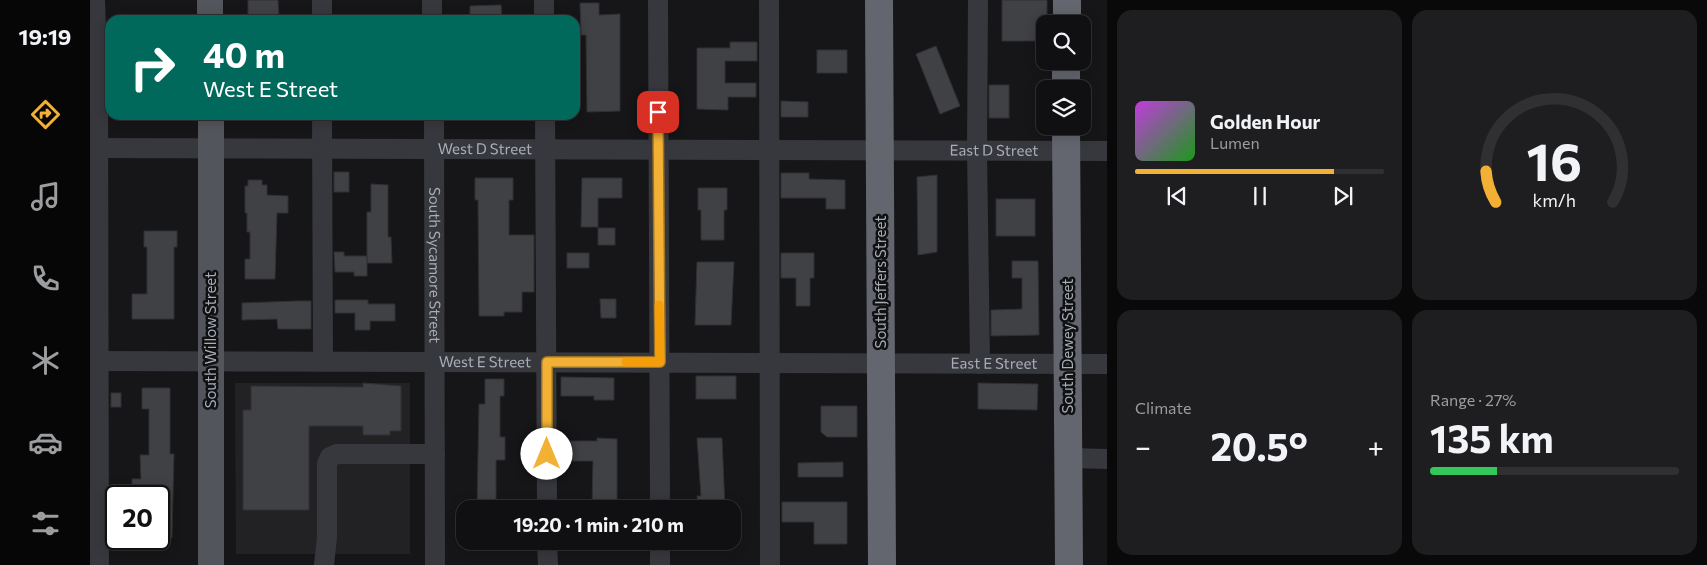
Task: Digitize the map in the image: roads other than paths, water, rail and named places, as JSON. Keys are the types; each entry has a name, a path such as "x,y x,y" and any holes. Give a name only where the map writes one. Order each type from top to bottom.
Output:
{"highway":[{"name":"South Jeffers Street","path":"879,0 882,565"},
{"path":"1067,0 1067,15"},
{"name":"South Dewey Street","path":"1066,139 1069,565"}],"main road":[{"path":"210,0 210,15"},
{"name":"South Willow Street","path":"211,120 211,565"}],"street":[{"path":"95,0 94,360 99,565"},
{"path":"322,0 322,15"},
{"path":"432,0 432,15"},
{"path":"544,0 544,15"},
{"path":"658,0 660,500"},
{"path":"769,0 770,565"},
{"path":"978,0 977,150 980,364"},
{"path":"322,120 322,361"},
{"name":"South Sycamore Street","path":"434,120 436,565"},
{"path":"545,120 547,500"},
{"name":"East D Street","path":"880,151 977,150 1066,139 1107,151"},
{"name":"West D Street","path":"94,148 880,151"},
{"name":"West E Street","path":"94,360 881,363"},
{"name":"East E Street","path":"881,363 1107,364"},
{"path":"324,565 327,537 327,464 330,457 337,454 436,454"},
{"path":"1069,458 1107,459"},
{"path":"547,550 548,565"},
{"path":"660,550 660,565"}]}
